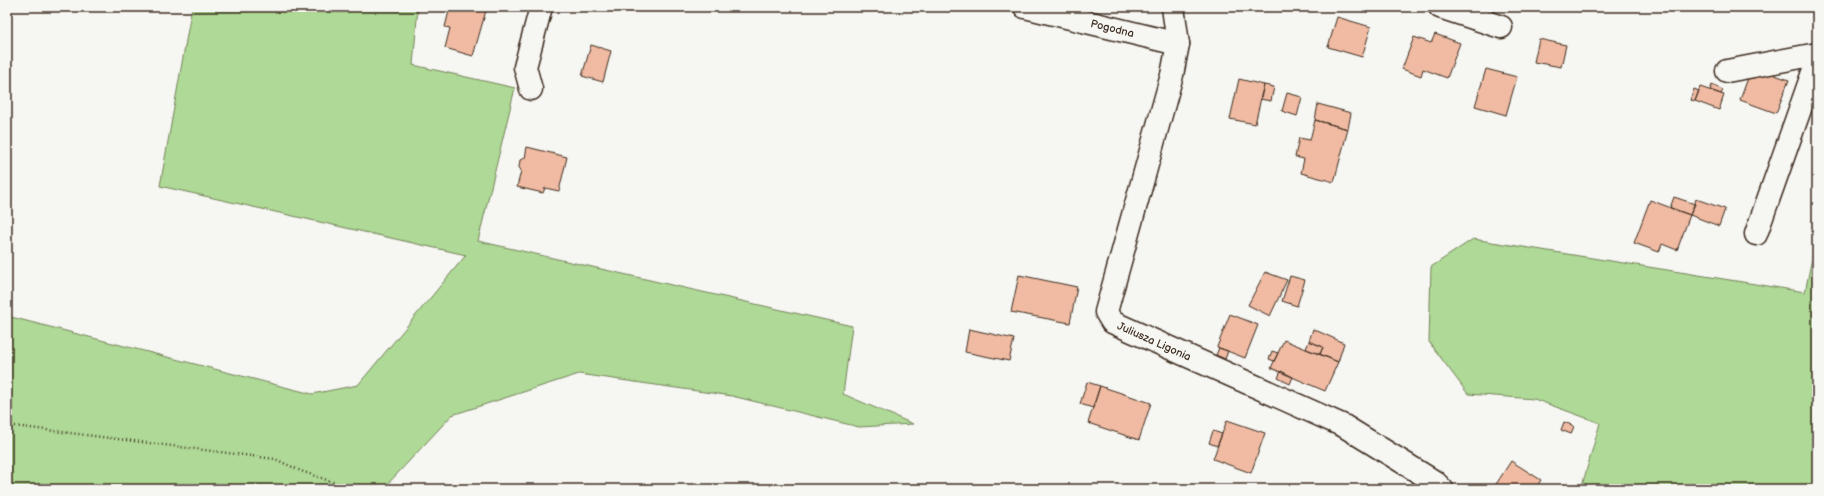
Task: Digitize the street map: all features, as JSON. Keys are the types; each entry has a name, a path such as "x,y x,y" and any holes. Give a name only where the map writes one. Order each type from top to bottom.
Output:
{"street":[{"path":"531,89 525,67 541,7"},
{"name":"Pogodna","path":"1025,7 1178,44"},
{"name":"Juliusza Ligonia","path":"1173,7 1178,44 1172,75 1106,312 1109,318 1112,322 1344,426 1436,482 1442,489"},
{"path":"1440,7 1501,27"},
{"path":"1727,71 1817,54"},
{"path":"1756,234 1817,61"}],"path":[{"path":"7,425 276,459 301,471 353,489"}],"green space":[{"path":"192,7 418,7 413,65 515,88 478,241 852,326 843,394 913,424 859,427 732,396 579,374 452,415 383,489 7,489 7,316 312,394 358,385 466,255 160,186"},
{"path":"1817,234 1817,489 1581,489 1600,423 1534,399 1468,394 1429,342 1431,267 1473,239 1805,292"}],"building":[{"path":"450,7 487,7 473,56 445,48 450,28 445,27"},
{"path":"1337,17 1371,27 1362,57 1328,47"},
{"path":"1435,34 1460,43 1447,78 1423,69 1421,76 1402,69 1414,37 1431,43"},
{"path":"1539,39 1566,45 1561,67 1534,62"},
{"path":"591,45 611,51 603,82 582,76"},
{"path":"1752,67 1789,80 1776,113 1740,100"},
{"path":"1486,69 1517,77 1506,115 1475,106"},
{"path":"1239,79 1264,85 1255,124 1230,119"},
{"path":"1264,85 1274,87 1271,101 1260,99"},
{"path":"1712,85 1723,90 1721,94 1710,90"},
{"path":"1700,87 1724,95 1719,110 1695,101"},
{"path":"1694,89 1699,91 1695,101 1690,100"},
{"path":"1287,93 1302,97 1297,116 1282,111"},
{"path":"1318,104 1351,113 1348,129 1315,120"},
{"path":"1315,120 1348,129 1334,182 1301,173 1304,159 1295,157 1299,138 1310,140"},
{"path":"527,147 567,157 559,191 545,188 543,193 517,187 521,171 519,167 520,160 525,158"},
{"path":"1674,197 1695,204 1690,215 1670,208"},
{"path":"1696,199 1725,209 1719,226 1690,215"},
{"path":"1650,200 1690,215 1677,250 1662,244 1659,252 1634,243"},
{"path":"1265,272 1287,280 1270,316 1248,305"},
{"path":"1019,275 1077,287 1070,323 1011,312"},
{"path":"1290,276 1305,280 1297,306 1282,301"},
{"path":"1230,314 1258,325 1245,358 1217,347"},
{"path":"969,329 1014,339 1009,361 965,352"},
{"path":"1313,329 1344,343 1338,362 1320,354 1323,347 1309,341"},
{"path":"1284,340 1338,362 1325,391 1271,368"},
{"path":"1309,341 1323,347 1320,354 1306,349"},
{"path":"1219,348 1228,351 1225,359 1216,355"},
{"path":"1272,351 1278,353 1274,361 1269,359"},
{"path":"1281,371 1293,377 1290,384 1278,378"},
{"path":"1087,382 1100,386 1093,408 1080,404"},
{"path":"1100,386 1151,403 1139,440 1088,423"},
{"path":"1227,420 1265,433 1251,473 1213,459"},
{"path":"1564,422 1574,426 1571,434 1561,430"},
{"path":"1213,431 1222,434 1217,446 1209,443"},
{"path":"1511,461 1541,480 1535,489 1493,489"}]}
